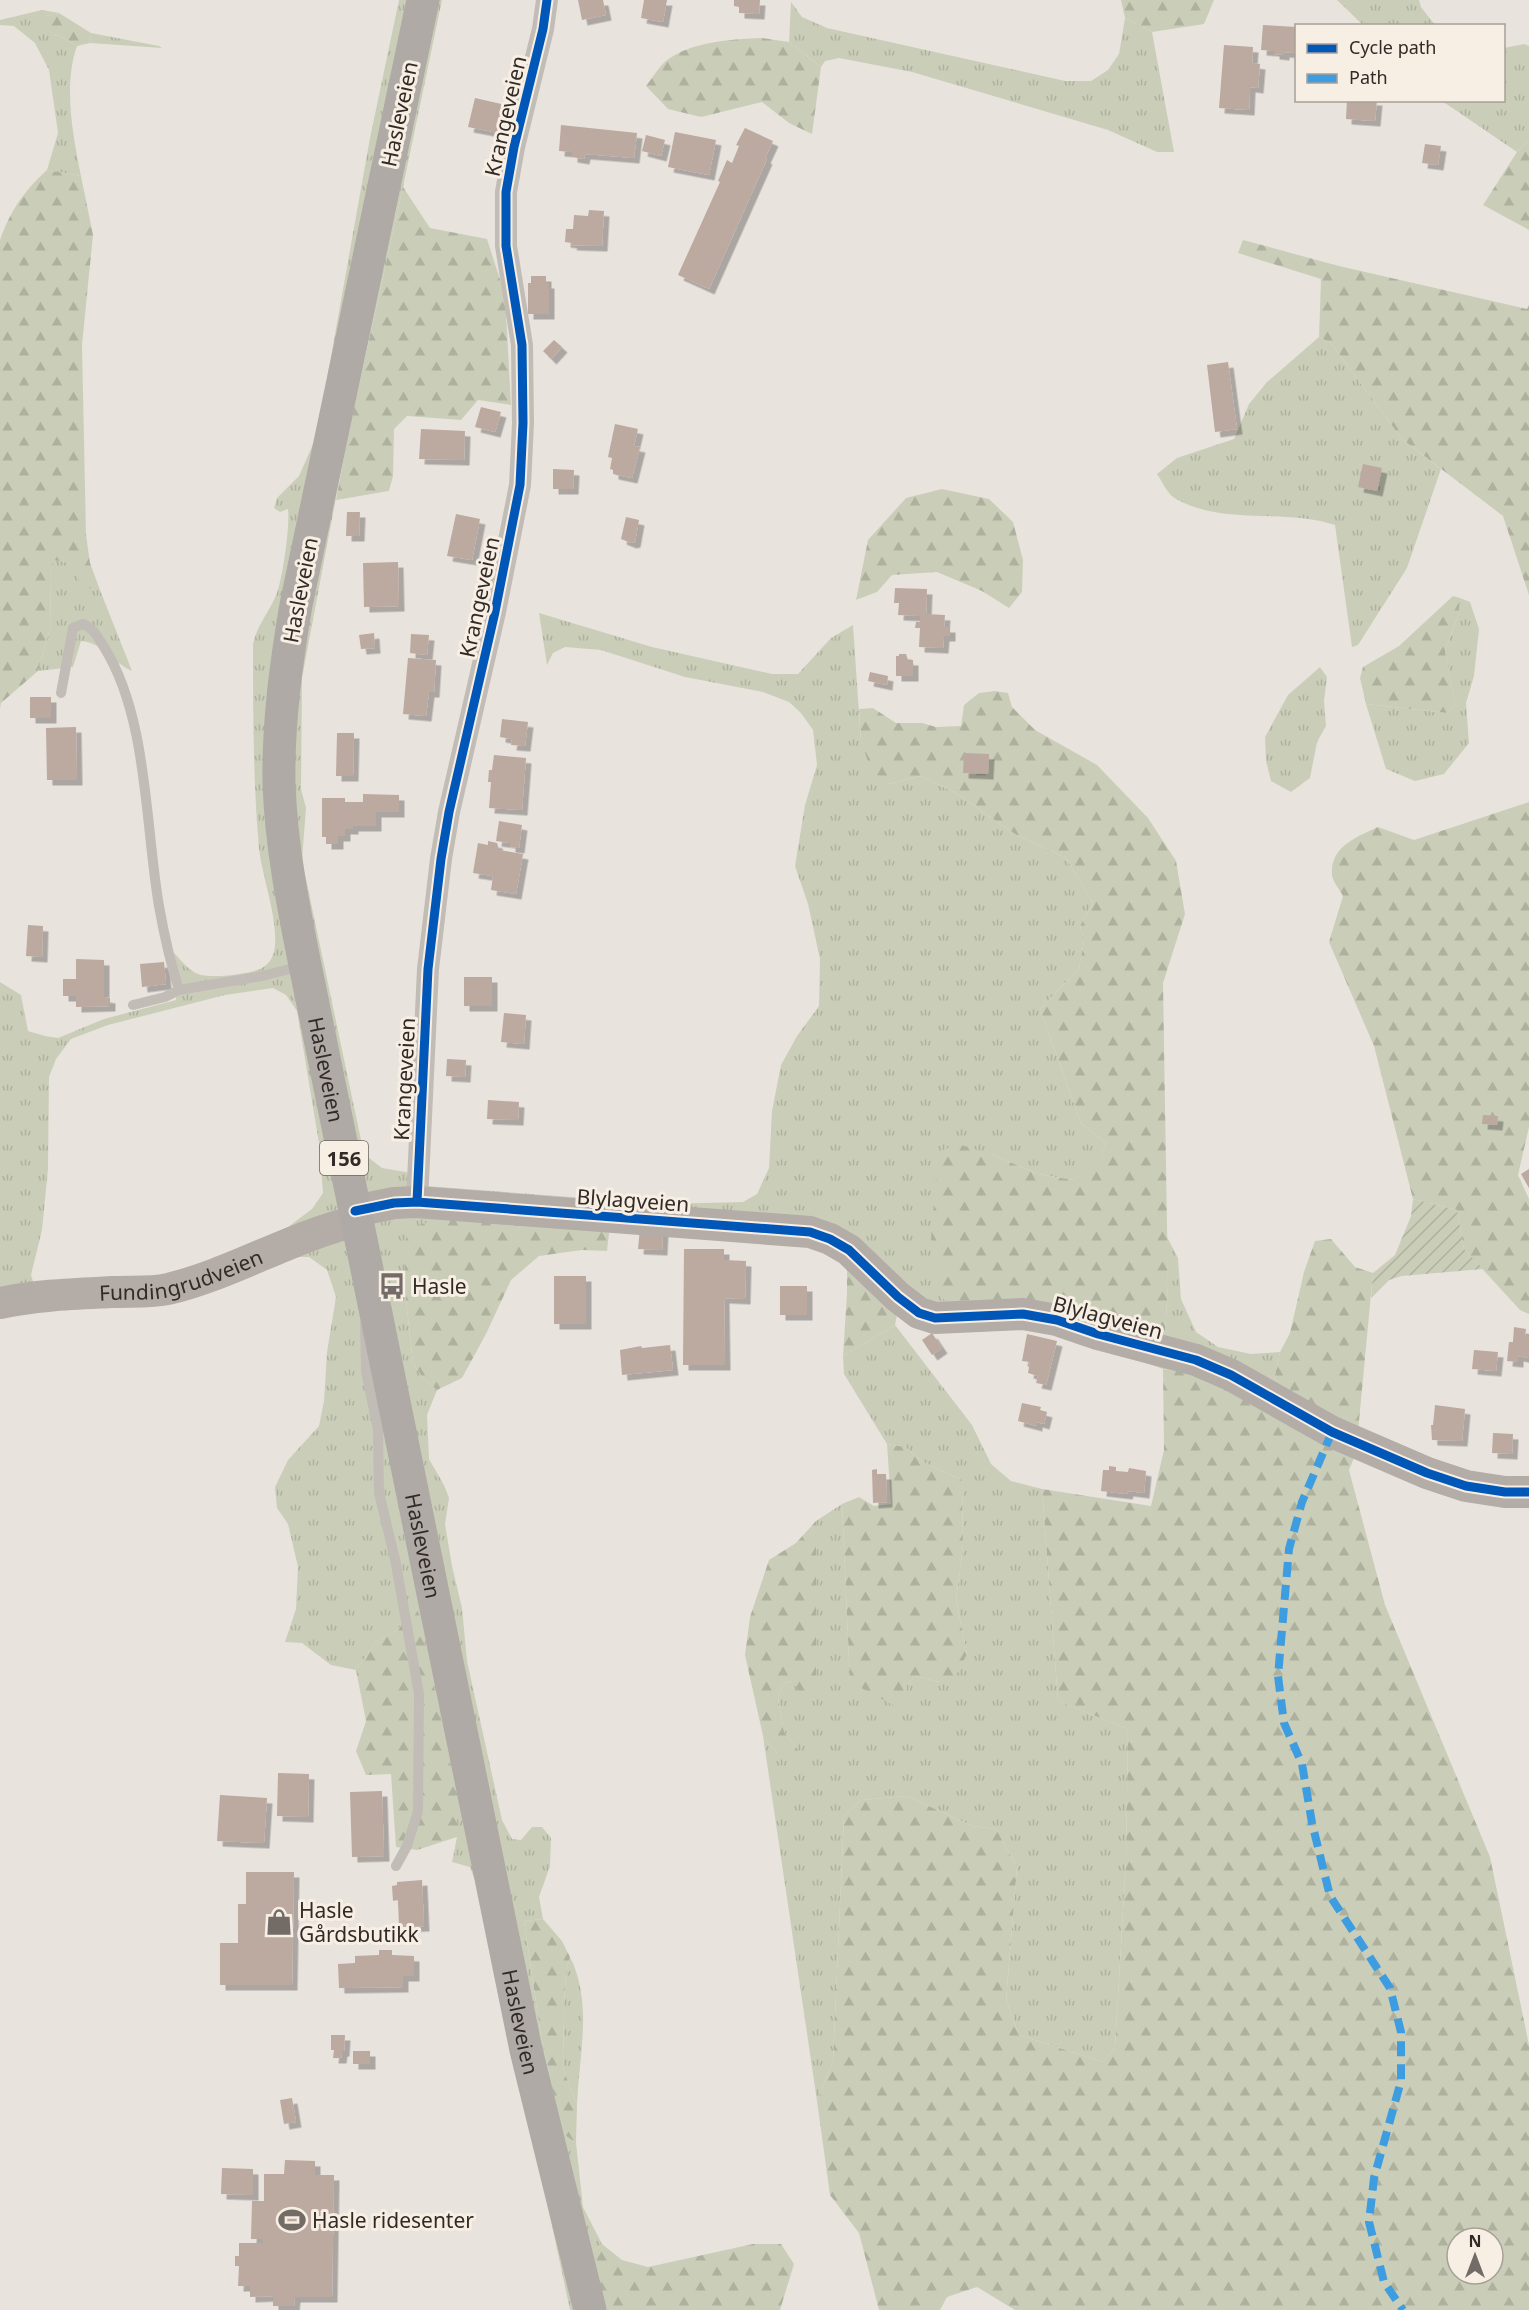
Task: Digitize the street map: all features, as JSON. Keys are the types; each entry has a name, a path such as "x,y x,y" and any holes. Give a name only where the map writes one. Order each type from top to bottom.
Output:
{"main road":[{"name":"Hasleveien","path":"423,0 296,605 282,697 279,784 289,884 356,1216 526,2050 590,2310"}],"street":[{"name":"Krangeveien","path":"417,1202 428,969 440,871 449,812 517,510 521,477 522,345 506,246 506,192 514,147 543,29 547,0"},
{"name":"Blylagveien","path":"356,1216 394,1203 417,1202 810,1232 830,1239 849,1251 898,1297 919,1313 935,1318 1023,1314 1057,1320 1098,1334 1196,1360 1239,1379 1332,1432 1427,1473 1466,1486 1505,1492 1529,1492"},
{"name":"Fundingrudveien","path":"0,1303 36,1296 164,1290 208,1276 356,1216"}],"lane":[{"path":"61,693 73,628 78,625 86,626 96,633 120,676 130,708 146,798 159,904 169,960 178,990"},
{"path":"133,1005 165,997 178,990 262,976 305,965"},
{"path":"373,1295 363,1329 366,1371 378,1430 380,1493 395,1559 419,1694 418,1811 407,1846 396,1866"}],"green space":[{"path":"399,0 442,0 348,434 302,678 301,789 306,808 302,860 364,1154 382,1168 406,1172 426,1186 664,1204 743,1202 757,1194 769,1168 772,1111 781,1065 797,1036 819,1006 820,959 808,904 795,866 805,805 817,765 813,730 801,713 789,702 763,692 685,677 601,650 565,647 553,653 547,665 539,613 652,647 772,674 798,674 831,638 853,625 861,742 889,784 921,776 954,792 1015,834 1066,858 1093,903 1080,926 1084,941 1079,968 1040,1009 1081,1123 1106,1143 1097,1168 1073,1180 1038,1174 991,1154 940,1285 941,1298 1165,1334 1168,1286 1166,1235 1178,1258 1181,1299 1196,1332 1218,1347 1251,1354 1280,1352 1273,1385 1163,1369 1082,1340 1021,1324 942,1327 810,1237 610,1225 404,1281 413,1364 423,1378 437,1390 427,1415 429,1459 449,1498 445,1524 462,1608 467,1661 502,1820 512,1839 521,1840 532,1827 542,1827 551,1838 550,1866 539,1897 543,1919 524,1921 541,2036 562,2133 576,2143 583,2207 602,2244 592,2253 603,2310 570,2310 482,1899 470,1867 452,1862 457,1837 417,1609 396,1631 377,1641 356,1670 331,1665 302,1643 285,1642 296,1609 298,1567 288,1524 277,1508 275,1487 288,1460 319,1426 336,1297 327,1270 309,1257 288,1257 65,1308 0,1317 0,982 21,995 28,1031 58,1038 104,1019 176,1000 174,953 198,974 220,976 260,969 269,962 274,952 275,928 261,860 257,822 253,644 257,631 277,593 284,564 288,509 280,512 274,508 277,498 299,476 317,435 370,138","holes":["273,988 286,995 297,1011 319,1143 323,1193 312,1209 284,1230 172,1277 35,1287 31,1275 42,1230 48,1169 49,1077 56,1059 71,1039 108,1025 225,995"]},
{"path":"1121,0 1214,0 1204,24 1152,32 1125,18"},
{"path":"1337,0 1419,0 1421,7 1434,24 1362,24"},
{"path":"791,2 802,17 827,28 1065,81 1091,81 1108,70 1119,54 1125,18 1152,32 1174,152 1157,152 1108,130 912,72 839,58 825,61 821,67 789,42"},
{"path":"42,10 59,13 46,16 52,35 60,36 77,46 70,94 81,176 47,170 58,133 49,70 35,43 14,26 0,25 0,20"},
{"path":"59,13 91,33 90,43 77,46 45,30 42,24 46,16"},
{"path":"91,33 159,46 162,48 90,43"},
{"path":"762,38 789,42 821,67 812,134 789,123 762,102 701,117 668,109 646,86 660,67 680,52 693,47 736,39"},
{"path":"1524,44 1529,46 1529,140 1517,152 1443,102 1505,102 1505,48"},
{"path":"1529,140 1529,230 1483,205 1517,152"},
{"path":"47,170 81,176 93,235 82,345 86,535 90,563 100,590 83,587 70,563 54,560 50,578 51,625 38,671 1,703 0,709 0,240 19,202"},
{"path":"403,187 430,228 487,239 505,295 511,405 478,400 461,420 407,416 394,429 393,476 389,491 336,500 348,434"},
{"path":"1243,240 1339,266 1527,309 1529,305 1529,595 1503,516 1402,439 1331,343 1319,337 1321,279 1238,253"},
{"path":"1319,337 1331,343 1402,439 1441,469 1407,568 1358,645 1352,647 1335,525 1296,518 1234,515 1195,507 1173,497 1157,474 1177,458 1234,439 1249,404 1267,382"},
{"path":"942,489 989,499 1013,522 1023,560 1022,592 1009,608 982,591 937,572 892,575 877,592 856,600 868,540 906,498"},
{"path":"54,559 70,563 83,586 100,590 132,671 95,645 81,641 73,667 38,671 51,625 50,578"},
{"path":"1453,596 1460,598 1459,613 1445,651 1455,704 1447,713 1366,704 1360,678 1363,667 1399,646"},
{"path":"1460,598 1470,602 1479,629 1474,676 1466,703 1469,743 1444,774 1415,781 1386,769 1366,704 1447,713 1455,704 1445,651 1459,613"},
{"path":"1320,667 1327,677 1324,701 1326,726 1317,742 1310,778 1291,792 1271,781 1266,761 1265,737 1288,695"},
{"path":"995,691 1008,693 1012,707 1035,730 1097,765 1148,818 1176,861 1185,914 1163,983 1168,1286 1165,1334 1145,1336 951,1302 941,1298 931,1239 938,1152 958,1144 991,1154 1038,1174 1073,1180 1097,1167 1106,1143 1081,1123 1040,1009 1079,968 1084,941 1080,926 1093,903 1066,858 1015,834 954,792 921,776 889,784 872,771 861,742 859,709 873,708 896,723 922,723 936,727 961,726 964,705 979,693"},
{"path":"1529,802 1529,1127 1518,1175 1529,1199 1529,1314 1520,1310 1464,1249 1457,1210 1413,1199 1374,1046 1329,942 1343,896 1332,875 1333,865 1335,857 1346,844 1378,827 1414,840"},
{"path":"1413,1199 1457,1210 1464,1249 1483,1269 1402,1276 1389,1280 1371,1298 1373,1273 1395,1255 1411,1216"},
{"path":"440,1218 610,1225 607,1251 582,1250 539,1256 511,1280 462,1378 437,1390 423,1378 413,1364 404,1281 407,1229"},
{"path":"1331,1239 1355,1267 1373,1273 1356,1453 1349,1470 1385,1605 1490,1857 1529,2045 1529,2310 1015,2310 977,2287 947,2297 940,2310 879,2310 859,2233 830,2195 817,2101 833,2062 844,1816 861,1800 907,1796 972,1826 996,1829 1017,1867 1006,2000 1019,2035 1103,2062 1115,2048 1126,1860 1128,1729 1058,1701 1042,1489 1151,1506 1164,1450 1163,1369 1273,1385 1280,1352 1290,1333 1304,1272 1315,1241"},
{"path":"847,1258 898,1309 895,1325 843,1356 847,1293"},
{"path":"895,1325 972,1425 991,1464 1011,1481 1042,1489 1058,1701 1128,1729 1126,1860 1115,2048 1103,2062 1019,2035 1006,2000 1017,1867 996,1829 972,1826 907,1796 861,1800 844,1816 833,2062 817,2101 763,1736 777,1753 799,1751 784,1732 778,1698 783,1683 793,1681 816,1697 816,1521 842,1504 850,1682 907,1685 915,1676 939,1682 967,1654 956,1599 963,1546 962,1480 923,1462 905,1447 887,1444 844,1374 843,1356"},
{"path":"887,1444 905,1447 923,1462 962,1480 963,1546 956,1599 967,1654 955,1677 939,1682 915,1676 907,1685 907,1697 893,1705 850,1682 842,1504 859,1497 874,1506 891,1504"},
{"path":"816,1521 816,1697 803,1701 793,1681 783,1683 778,1698 784,1732 799,1751 796,1761 777,1753 763,1736 745,1655 750,1617 769,1560 796,1543"},
{"path":"417,1608 457,1794 457,1837 417,1850 396,1847 391,1774 366,1775 356,1751 366,1721 356,1670 377,1641 396,1631"},
{"path":"543,1919 562,1941 570,1957 566,1970 563,2068 577,2105 576,2143 562,2133 541,2036 524,1921"},
{"path":"570,1957 577,1975 583,2011 577,2105 563,2068 566,1970"},
{"path":"602,2244 622,2260 648,2267 753,2244 781,2244 794,2264 780,2310 603,2310 592,2253"}],"building":[{"path":"578,0 603,0 606,15 582,20"},
{"path":"644,0 667,0 663,22 641,18"},
{"path":"734,0 760,0 759,14 739,13 739,7 734,6"},
{"path":"1263,25 1295,27 1295,53 1284,52 1284,55 1261,50"},
{"path":"1224,45 1253,47 1252,63 1260,64 1258,88 1250,87 1249,110 1219,108"},
{"path":"475,98 510,106 504,134 468,127"},
{"path":"1347,102 1377,102 1375,121 1346,119"},
{"path":"561,125 637,133 634,158 585,154 584,159 572,157 572,152 559,151"},
{"path":"745,128 773,141 709,289 678,275 720,182 718,181 727,160 732,163 739,146 736,145"},
{"path":"675,132 716,140 709,175 668,167"},
{"path":"646,135 665,140 661,156 642,151"},
{"path":"1425,144 1441,146 1438,165 1422,163"},
{"path":"589,210 604,211 602,246 571,245 572,243 565,242 566,229 573,229 574,215 588,216"},
{"path":"531,276 546,276 546,283 549,283 549,314 528,314 528,283 531,283"},
{"path":"554,340 562,347 551,359 543,351"},
{"path":"1228,362 1237,429 1215,432 1207,365"},
{"path":"481,407 501,412 495,432 475,427"},
{"path":"615,424 638,429 634,446 640,447 632,478 613,474 613,470 610,469 612,458 608,457"},
{"path":"421,429 465,431 464,460 419,459"},
{"path":"1363,464 1382,468 1377,491 1358,487"},
{"path":"553,469 574,470 573,489 553,489"},
{"path":"347,512 360,512 359,536 346,536"},
{"path":"456,514 480,519 472,560 447,556"},
{"path":"626,517 639,520 635,542 631,543 621,539"},
{"path":"398,562 399,606 364,607 363,563"},
{"path":"895,588 927,589 926,614 945,615 944,627 950,627 950,636 944,636 943,648 919,647 920,628 915,628 916,622 920,622 920,616 898,615 899,603 894,603"},
{"path":"374,633 375,648 361,649 359,635"},
{"path":"411,634 429,635 427,655 410,653"},
{"path":"906,654 908,660 913,660 913,676 896,676 896,656"},
{"path":"408,658 436,660 434,692 429,692 426,716 403,714"},
{"path":"870,672 888,676 887,685 868,681"},
{"path":"30,697 51,697 51,718 30,718"},
{"path":"502,719 528,722 525,746 511,745 512,739 500,737"},
{"path":"76,727 77,780 47,780 46,728"},
{"path":"337,733 354,733 353,776 336,776"},
{"path":"964,753 989,754 988,774 963,773"},
{"path":"494,755 526,758 522,810 489,808 491,782 488,782 489,770 492,770"},
{"path":"363,794 399,795 399,812 376,812 376,826 353,826 353,829 345,829 345,836 338,836 338,844 326,844 326,837 322,837 322,798 345,798 345,802 363,802"},
{"path":"499,821 522,825 519,848 510,847 510,843 496,841"},
{"path":"488,841 497,843 499,850 523,854 516,894 491,890 493,876 473,873 478,843 488,845"},
{"path":"28,925 43,926 42,957 26,956"},
{"path":"76,959 104,960 104,997 110,998 110,1006 76,1007 76,996 63,996 63,979 76,979"},
{"path":"164,962 166,984 142,987 140,964"},
{"path":"464,977 492,977 492,1006 464,1006"},
{"path":"504,1013 526,1015 524,1044 501,1042"},
{"path":"447,1059 466,1060 465,1077 446,1076"},
{"path":"488,1100 519,1102 518,1120 487,1119"},
{"path":"1483,1115 1498,1116 1497,1125 1482,1124"},
{"path":"1529,1169 1529,1188 1521,1174"},
{"path":"640,1228 663,1229 662,1250 638,1249"},
{"path":"684,1249 724,1249 724,1260 746,1261 745,1299 724,1298 725,1365 683,1365"},
{"path":"554,1276 586,1276 586,1324 554,1324"},
{"path":"780,1286 807,1286 807,1315 780,1315"},
{"path":"1514,1327 1526,1329 1525,1336 1529,1336 1529,1358 1518,1356 1518,1362 1507,1361 1509,1342 1513,1342"},
{"path":"932,1333 942,1348 932,1355 922,1340"},
{"path":"1027,1334 1057,1341 1046,1385 1036,1383 1038,1376 1028,1373 1030,1362 1022,1361"},
{"path":"670,1345 673,1370 622,1375 620,1350 641,1346 642,1348"},
{"path":"1474,1350 1498,1352 1496,1371 1472,1369"},
{"path":"1022,1403 1041,1407 1040,1410 1047,1412 1044,1424 1037,1422 1037,1426 1018,1421"},
{"path":"1435,1405 1465,1409 1462,1441 1432,1440 1431,1425 1433,1425"},
{"path":"1493,1433 1513,1434 1512,1454 1492,1453"},
{"path":"1109,1466 1116,1467 1116,1471 1128,1472 1129,1468 1146,1471 1144,1493 1101,1491 1103,1470 1109,1470"},
{"path":"877,1469 877,1474 886,1474 887,1502 873,1503 872,1470"},
{"path":"278,1773 309,1774 308,1817 277,1816"},
{"path":"382,1791 384,1856 352,1857 350,1792"},
{"path":"220,1795 267,1798 264,1843 217,1841"},
{"path":"246,1872 294,1872 292,1985 220,1985 220,1943 238,1943 238,1904 246,1904"},
{"path":"422,1880 424,1926 399,1927 398,1900 393,1901 392,1886 397,1885 397,1882"},
{"path":"379,1950 392,1950 392,1955 414,1956 414,1976 403,1976 403,1987 339,1988 338,1964 355,1963 355,1956 379,1955"},
{"path":"331,2035 345,2035 341,2058 333,2058"},
{"path":"353,2051 370,2051 370,2064 353,2064"},
{"path":"292,2098 296,2122 284,2124 280,2100"},
{"name":"Hasle ridesenter","path":"285,2160 315,2161 315,2175 334,2175 332,2297 295,2297 294,2306 273,2306 273,2296 250,2297 250,2286 238,2286 239,2266 235,2266 235,2256 239,2256 239,2243 263,2243 263,2239 251,2239 252,2201 264,2201 264,2174 284,2174"},
{"path":"222,2168 253,2169 253,2195 221,2194"}],"marked path":[{"path":"1332,1432 1302,1502 1289,1549 1278,1676 1284,1723 1302,1764 1312,1823 1330,1896 1390,1988 1401,2032 1401,2081 1374,2178 1369,2222 1384,2282 1403,2310"}],"cycle path":[{"path":"417,1202 428,969 441,859 449,812 495,612 520,485 523,423 522,345 506,246 506,192 514,147 543,29 547,0"},
{"path":"355,1211 394,1203 417,1202 810,1232 830,1239 849,1250 898,1297 919,1313 935,1318 1023,1314 1057,1320 1098,1334 1196,1360 1231,1375 1332,1432 1427,1473 1466,1486 1505,1492 1529,1492"}],"place":[{"name":"Hasle","path":"392,1286"},
{"name":"Hasle Gårdsbutikk","path":"279,1922"},
{"name":"Hasle ridesenter","path":"292,2220"}]}
